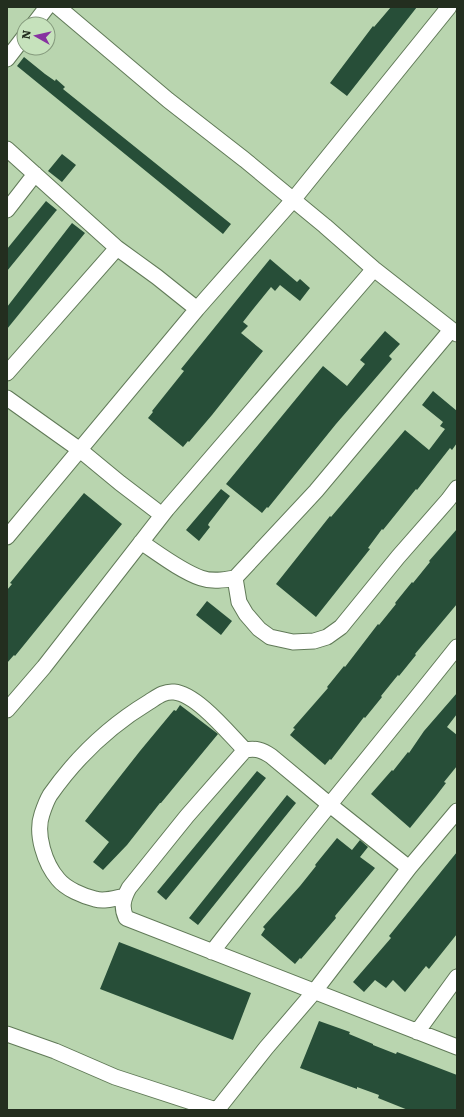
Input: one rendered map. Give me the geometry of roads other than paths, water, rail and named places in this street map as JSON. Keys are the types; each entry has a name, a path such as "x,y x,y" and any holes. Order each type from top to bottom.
{"street":[{"path":"40,16 47,7"},
{"path":"58,7 168,100 293,200 374,269 454,332 316,492 235,578 224,580 201,578 186,571 141,542"},
{"path":"7,538 197,309 293,200 449,7"},
{"path":"7,59 16,47"},
{"path":"7,149 117,248 197,309"},
{"path":"7,210 36,174"},
{"path":"7,372 117,248"},
{"path":"7,710 44,667 162,515 374,269"},
{"path":"7,398 80,450 162,515"},
{"path":"235,578 239,602 259,630 270,637 293,642 314,641 327,638 340,627 398,557 452,504 457,488"},
{"path":"212,952 272,875 457,647"},
{"path":"125,896 108,900 96,899 71,889 58,880 41,844 41,815 49,796 77,762 107,732 130,714 161,694 168,692 187,695 217,721 245,750"},
{"path":"409,868 271,756 262,750 245,750 187,816 129,888 125,896 122,910 126,918 457,1047"},
{"path":"7,1034 55,1051 115,1077 217,1110 266,1048 314,992 409,868 457,811"},
{"path":"417,1032 457,977"}]}
